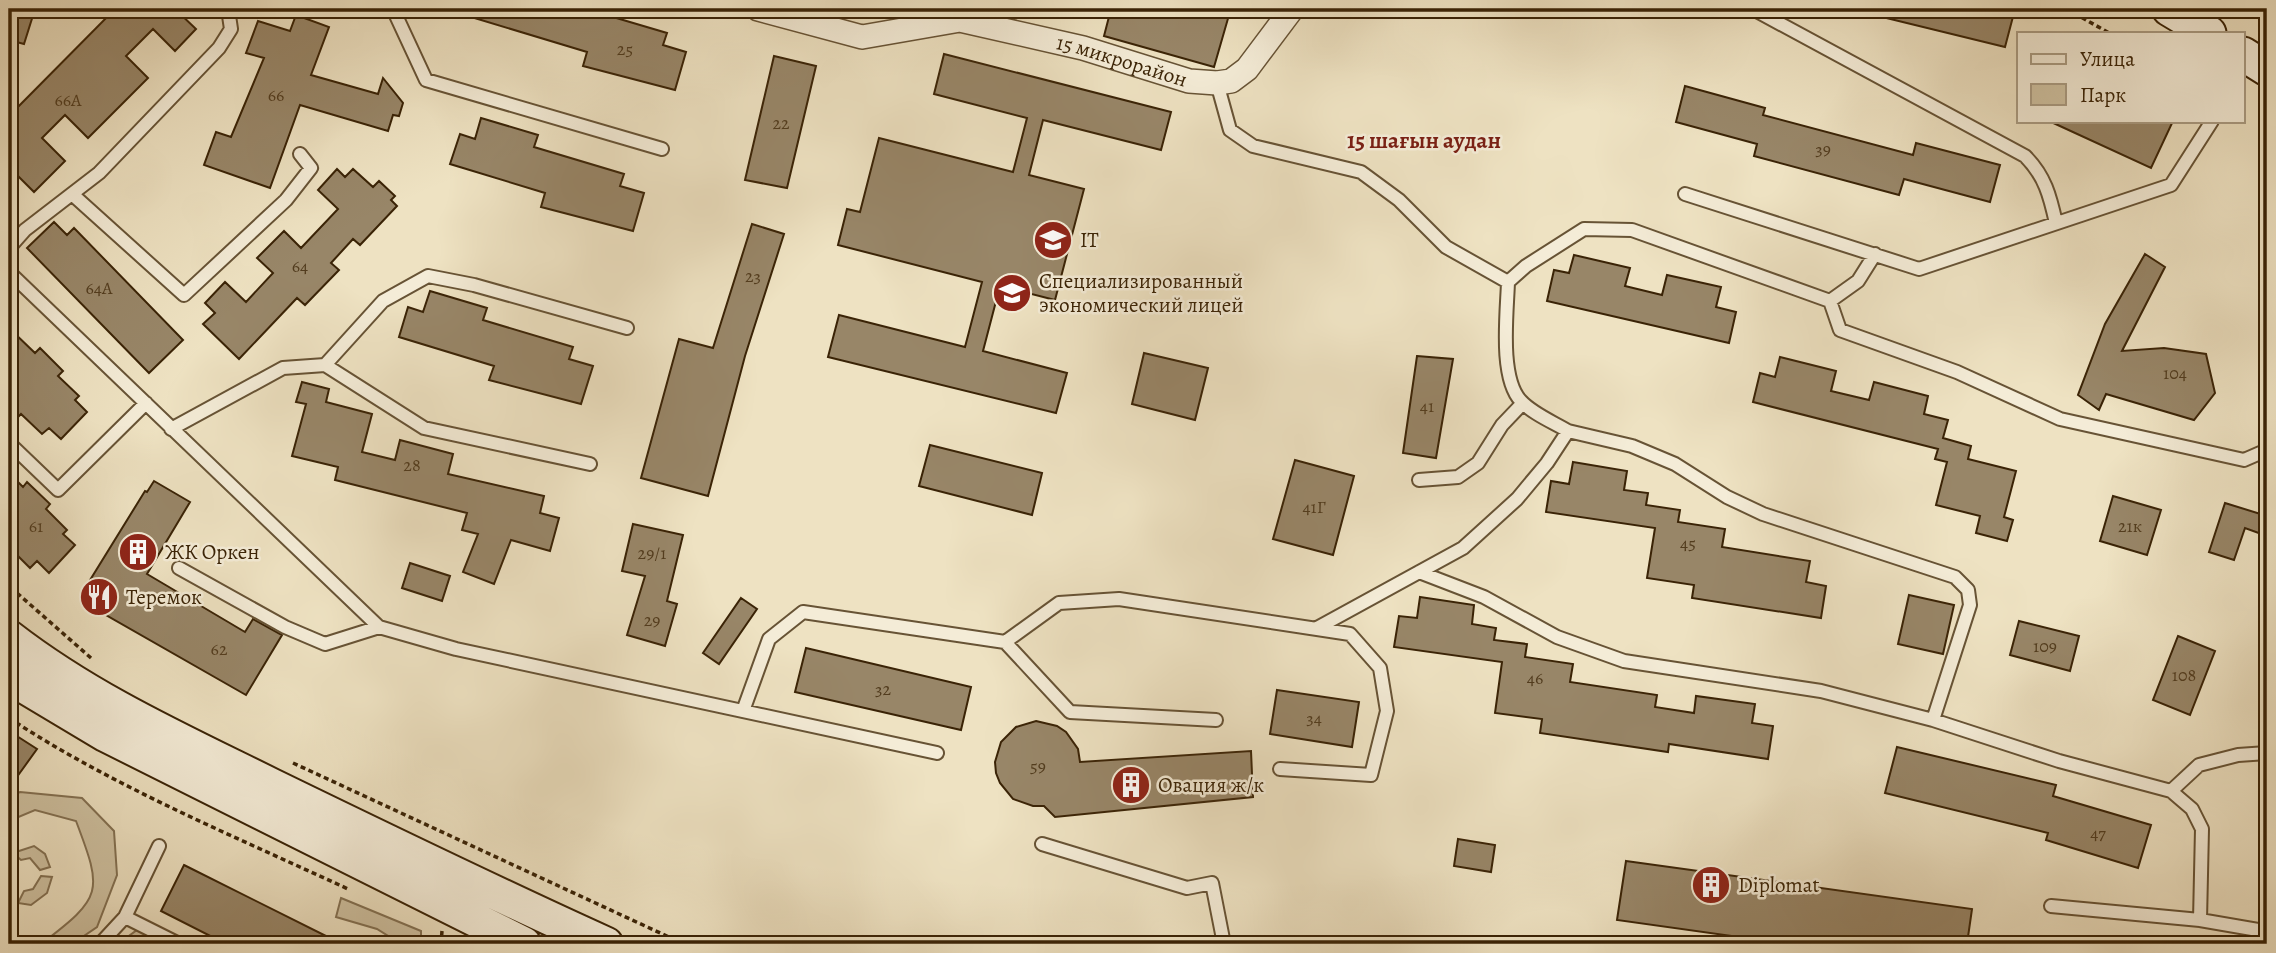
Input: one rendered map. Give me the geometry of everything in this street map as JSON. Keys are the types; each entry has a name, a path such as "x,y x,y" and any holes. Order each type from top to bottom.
{"street":[{"name":"15 микрорайон","path":"758,9 862,37 960,20 1083,48 1189,81 1217,83 1231,82 1247,69 1292,9"},
{"path":"2169,9 2207,32"},
{"path":"9,637 46,666 115,708 467,881 606,944"},
{"path":"9,677 106,735 524,944"}],"lane":[{"path":"9,248 25,230 99,173 219,48 231,29 228,9"},
{"path":"393,9 426,80 662,149"},
{"path":"1754,9 2025,156 2038,169 2048,188 2056,223"},
{"path":"1217,83 1230,130 1253,146 1361,172 1399,200 1446,247 1508,282"},
{"path":"1685,194 1919,269 2171,185 2211,122"},
{"path":"72,194 184,295 286,200 311,168 300,154"},
{"path":"1508,282 1584,229 1632,230 1830,302"},
{"path":"1830,302 1858,281 1875,254"},
{"path":"9,272 379,627 456,649 937,753"},
{"path":"325,365 383,301 428,276 474,285 627,328"},
{"path":"1508,282 1507,361 1514,392 1522,403 1568,431 1632,446 1675,464 1727,497 1763,514 1955,578 1968,590 1970,605 1933,720"},
{"path":"1830,302 1840,330 1957,372 2060,419 2244,460 2267,450"},
{"path":"171,429 284,368 325,365 424,428 590,464"},
{"path":"9,443 58,491 146,403"},
{"path":"1419,480 1458,477 1478,463 1502,425 1522,403"},
{"path":"1317,628 1463,548 1517,499 1547,463 1568,431"},
{"path":"179,568 285,627 326,644 379,627"},
{"path":"1419,572 1484,597 1557,637 1624,661 1821,691 1933,720 2059,761 2171,791 2192,809 2202,830 2200,920"},
{"path":"1005,642 1059,603 1119,599 1350,634 1381,668 1387,711 1371,775 1280,769"},
{"path":"743,711 769,639 803,612 1005,642 1070,712 1216,720"},
{"path":"2171,791 2199,765 2238,755 2267,753"},
{"path":"1042,844 1187,888 1212,883 1224,944"},
{"path":"100,944 125,917 159,846"},
{"path":"2051,906 2200,920 2258,930 2267,936"},
{"path":"125,917 179,944"}],"path":[{"path":"2067,9 2107,32"},
{"path":"17,593 93,660"},
{"path":"9,718 47,743 205,823 355,892"},
{"path":"285,760 684,944"},
{"path":"430,926 442,932"}],"green space":[{"path":"20,792 82,798 114,831 117,875 97,927 72,944 41,944 76,915 92,892 91,864 85,845 76,821 35,810 9,821 9,797"},
{"path":"34,846 45,854 50,867 40,870 30,858 21,860 13,853"},
{"path":"41,876 52,877 47,893 31,905 18,903 24,891 33,889"},
{"path":"341,898 421,931 421,944 401,944 377,929 336,917"},
{"path":"137,930 168,944 118,944"}],"building":[{"path":"9,9 35,9 24,44 9,40"},
{"path":"115,9 175,9 196,29 175,51 153,29 126,56 148,78 88,138 65,115 42,138 65,161 34,192 9,167 9,116"},
{"path":"459,9 586,9 667,33 663,45 686,52 675,90 583,66 587,52 458,13"},
{"path":"1111,9 1206,9 1229,15 1214,67 1104,36"},
{"path":"1875,9 2015,9 2005,47 1874,15"},
{"path":"296,15 329,27 311,75 378,94 383,78 403,103 399,116 393,115 388,131 300,105 270,188 204,165 216,132 231,137 264,58 246,53 258,21 290,31"},
{"path":"944,54 1171,112 1161,150 1043,120 1029,175 1084,189 1055,300 1000,286 983,351 1067,373 1056,413 828,357 839,315 965,347 982,282 838,245 847,209 860,212 879,138 1013,172 1027,118 934,94"},
{"path":"774,56 816,66 787,188 745,180"},
{"path":"1685,86 1765,108 1763,115 1913,155 1916,143 2000,165 1990,202 1904,179 1899,195 1754,156 1757,144 1676,122"},
{"path":"481,118 538,135 534,147 624,174 620,186 644,193 633,231 541,207 545,193 450,164 460,134 475,139"},
{"path":"2051,122 2173,122 2151,168"},
{"path":"337,169 345,177 353,169 373,187 379,181 395,196 391,200 397,206 360,245 353,239 331,263 339,270 305,305 297,298 239,359 203,324 215,313 205,303 225,282 246,302 273,273 257,258 284,231 301,248 338,209 318,190"},
{"path":"54,222 67,235 74,228 183,340 149,373 27,248"},
{"path":"752,224 784,234 745,356 708,496 641,478 679,339 713,348"},
{"path":"2145,254 2165,267 2122,351 2164,348 2206,354 2215,393 2194,420 2106,394 2099,410 2078,395 2105,324"},
{"path":"1574,255 1630,268 1625,286 1662,295 1667,275 1721,287 1716,307 1736,312 1729,343 1547,301 1554,270 1569,273"},
{"path":"430,291 487,308 483,320 573,347 569,359 593,366 581,404 489,380 494,366 399,337 408,307 423,312"},
{"path":"9,328 35,353 40,348 63,371 58,376 79,396 75,400 87,412 61,439 49,428 42,434 21,414 18,417 9,408"},
{"path":"1144,353 1208,368 1195,420 1132,404"},
{"path":"1417,356 1453,359 1436,458 1403,453"},
{"path":"1780,357 1836,371 1831,391 1869,400 1874,382 1928,396 1924,414 1948,420 1943,438 1971,446 1968,459 2016,471 2004,517 2013,520 2007,541 1976,533 1980,516 1936,505 1947,462 1935,459 1938,449 1753,402 1760,373 1775,377"},
{"path":"302,382 329,389 326,402 372,414 362,452 395,460 400,440 453,454 448,474 544,496 540,513 559,518 550,551 511,540 494,584 463,572 478,534 462,530 467,513 335,480 338,467 292,456 306,404 296,402"},
{"path":"930,445 1042,473 1032,515 919,486"},
{"path":"1295,460 1354,476 1333,555 1273,539"},
{"path":"1573,462 1627,471 1624,490 1648,493 1646,505 1680,510 1678,522 1725,529 1722,547 1810,561 1806,582 1826,586 1821,618 1692,598 1694,585 1647,578 1655,528 1546,512 1551,481 1569,484"},
{"path":"9,473 23,487 27,482 50,504 46,509 67,530 63,534 75,545 49,573 37,561 30,568 9,547"},
{"path":"154,481 190,502 147,574 245,632 253,619 282,635 246,695 92,607 87,585 145,491 147,492"},
{"path":"2113,496 2161,510 2147,555 2100,541"},
{"path":"2225,503 2267,516 2267,536 2245,528 2234,560 2209,552"},
{"path":"633,524 683,535 667,601 677,604 665,646 627,635 645,576 622,571"},
{"path":"410,563 450,576 442,601 402,588"},
{"path":"1909,595 1954,605 1943,654 1898,644"},
{"path":"1420,597 1474,605 1472,624 1496,628 1494,640 1527,644 1525,657 1573,664 1570,682 1657,695 1655,707 1694,713 1696,696 1755,704 1752,723 1773,726 1768,759 1669,744 1668,752 1540,733 1542,719 1495,713 1502,662 1394,647 1399,616 1417,618"},
{"path":"741,598 757,609 719,664 703,653"},
{"path":"2019,621 2079,636 2070,671 2010,655"},
{"path":"2178,636 2215,651 2190,715 2153,700"},
{"path":"806,648 971,687 961,730 795,692"},
{"path":"1277,690 1359,702 1352,747 1270,734"},
{"path":"1036,721 1057,726 1066,732 1078,749 1080,762 1251,751 1253,797 1055,817 1044,806 1033,806 1013,799 1000,783 996,773 995,762 1001,742 1016,727"},
{"path":"9,731 37,749 9,788"},
{"path":"1897,747 2056,785 2053,796 2151,825 2138,868 2046,840 2048,833 1885,793"},
{"path":"1458,839 1495,845 1491,872 1454,866"},
{"name":"Diplomat","path":"1626,861 1972,909 1967,944 1789,944 1617,920"},
{"path":"184,865 342,944 226,944 161,911"}],"place":[{"name":"IT","path":"1053,240"},
{"name":"Специализированный экономический лицей","path":"1012,293"},
{"name":"ЖК Оркен","path":"138,552"},
{"name":"Теремок","path":"99,597"},
{"name":"Овация ж/к","path":"1131,785"},
{"name":"Diplomat","path":"1711,885"}],"district":[{"name":"15 шағын аудан","path":"1424,140"}]}
